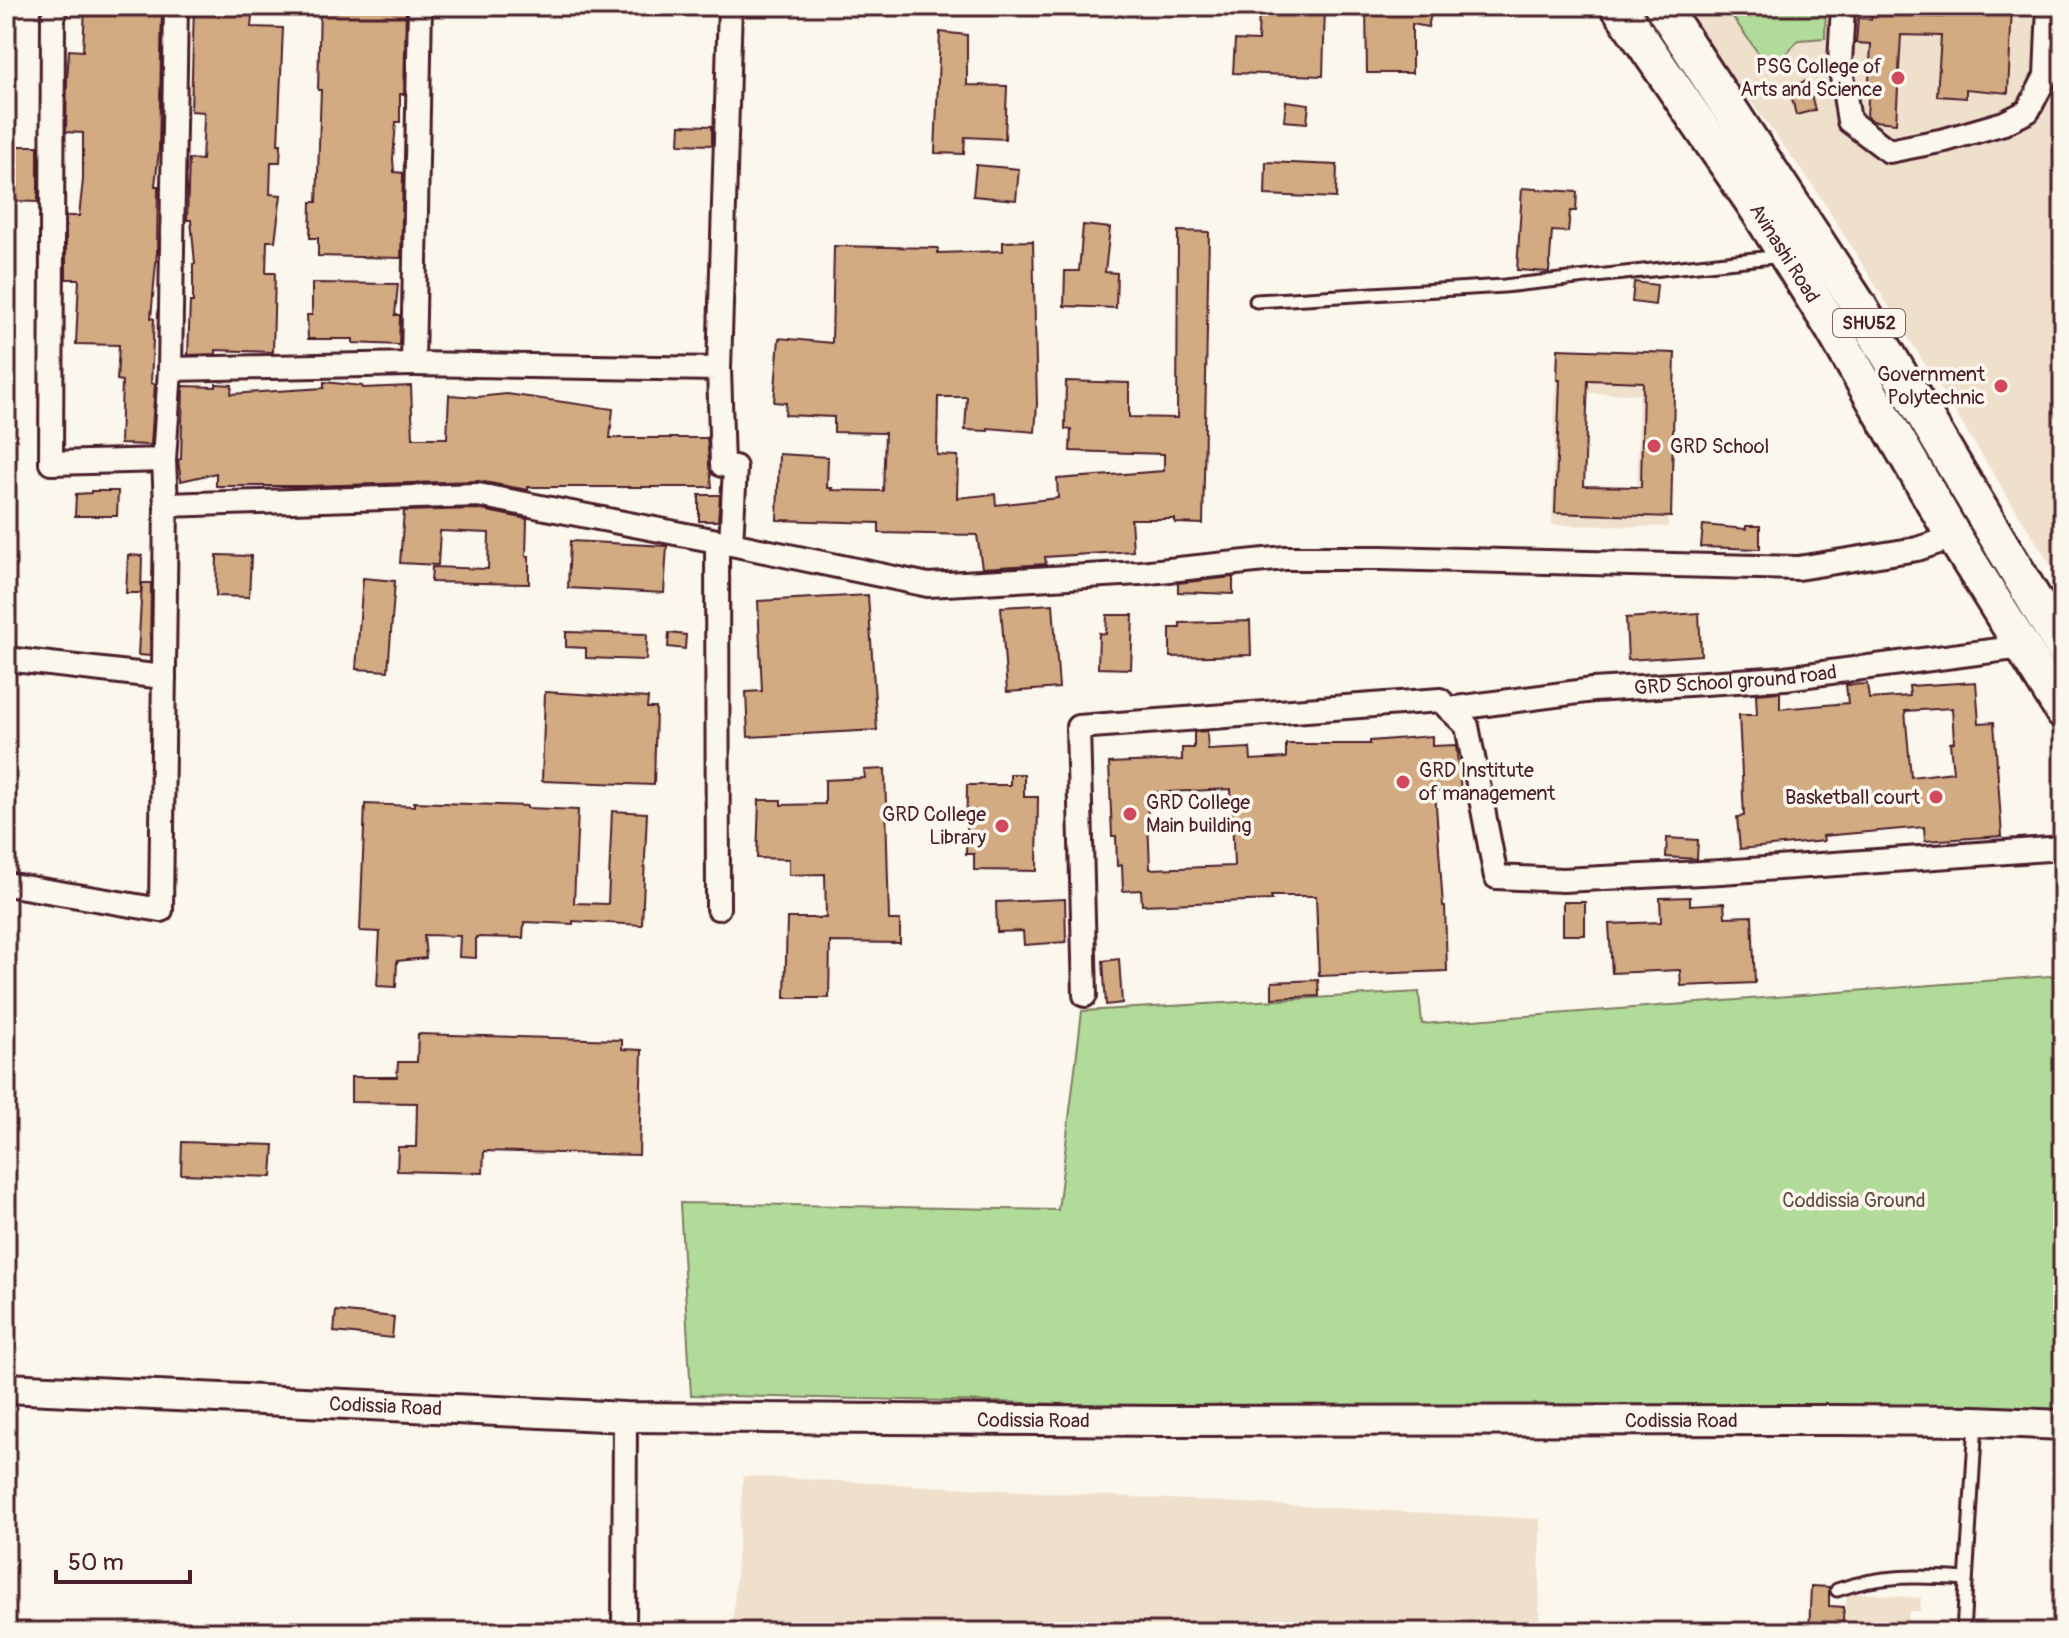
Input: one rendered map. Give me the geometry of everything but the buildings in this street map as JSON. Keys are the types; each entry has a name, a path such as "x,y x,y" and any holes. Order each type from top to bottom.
{"main road":[{"name":"Avinashi Road","path":"1618,6 1787,255 1954,537 2063,712"},
{"name":"Avinashi Road","path":"1662,6 1859,306 2063,648"}],"street":[{"path":"57,6 53,18 51,463 164,460"},
{"path":"6,884 161,910 164,460 170,369 176,6"},
{"path":"413,364 420,6"},
{"path":"718,908 724,542 735,467 722,465 719,369 730,6"},
{"path":"1843,6 1840,63 1849,121 1889,151 1945,140 2004,123 2028,111 2046,76 2049,6"},
{"path":"170,369 413,364 719,369"},
{"path":"166,505 478,495 928,585 1140,573 1285,558 1798,568 1917,549 1954,537"},
{"name":"GRD School ground road","path":"1085,995 1078,727 1440,700 1449,709 1593,690 1785,678 2022,647"},
{"path":"6,659 164,677"},
{"path":"1449,709 1467,726 1496,877 1563,880 2063,848"},
{"name":"Codissia Road","path":"6,1388 625,1417 1163,1421 1976,1421 2063,1425"},
{"path":"624,1632 625,1417"}],"lane":[{"path":"1256,301 1504,286 1787,255"},
{"path":"1963,1632 1976,1421"},
{"path":"1837,1590 1877,1578 1906,1575 1966,1579"}],"shaded area":[{"path":"1680,6 2063,6 2063,585 1814,187"},
{"name":"GRD School","path":"1556,363 1671,365 1668,527 1552,525","holes":["1586,393 1639,394 1637,498 1583,497"]},
{"path":"743,1476 1540,1519 1539,1632 732,1632"},
{"path":"1847,1592 1921,1598 1920,1611 1909,1611 1907,1629 1844,1632"}],"green space":[{"path":"1725,6 1826,6 1825,38 1799,40 1770,70"},
{"name":"Coddissia Ground","path":"2063,975 2063,1411 1246,1408 691,1395 680,1203 1058,1210 1082,1011 1419,992 1422,1024"}],"place":[{"name":"PSG College of Arts and Science","path":"1898,78"},
{"name":"Government Polytechnic","path":"2001,386"},
{"name":"GRD School","path":"1654,446"},
{"name":"GRD Institute of management","path":"1403,782"},
{"name":"Basketball court","path":"1936,797"},
{"name":"GRD College Main building","path":"1130,814"},
{"name":"GRD College Library","path":"1002,826"}]}
